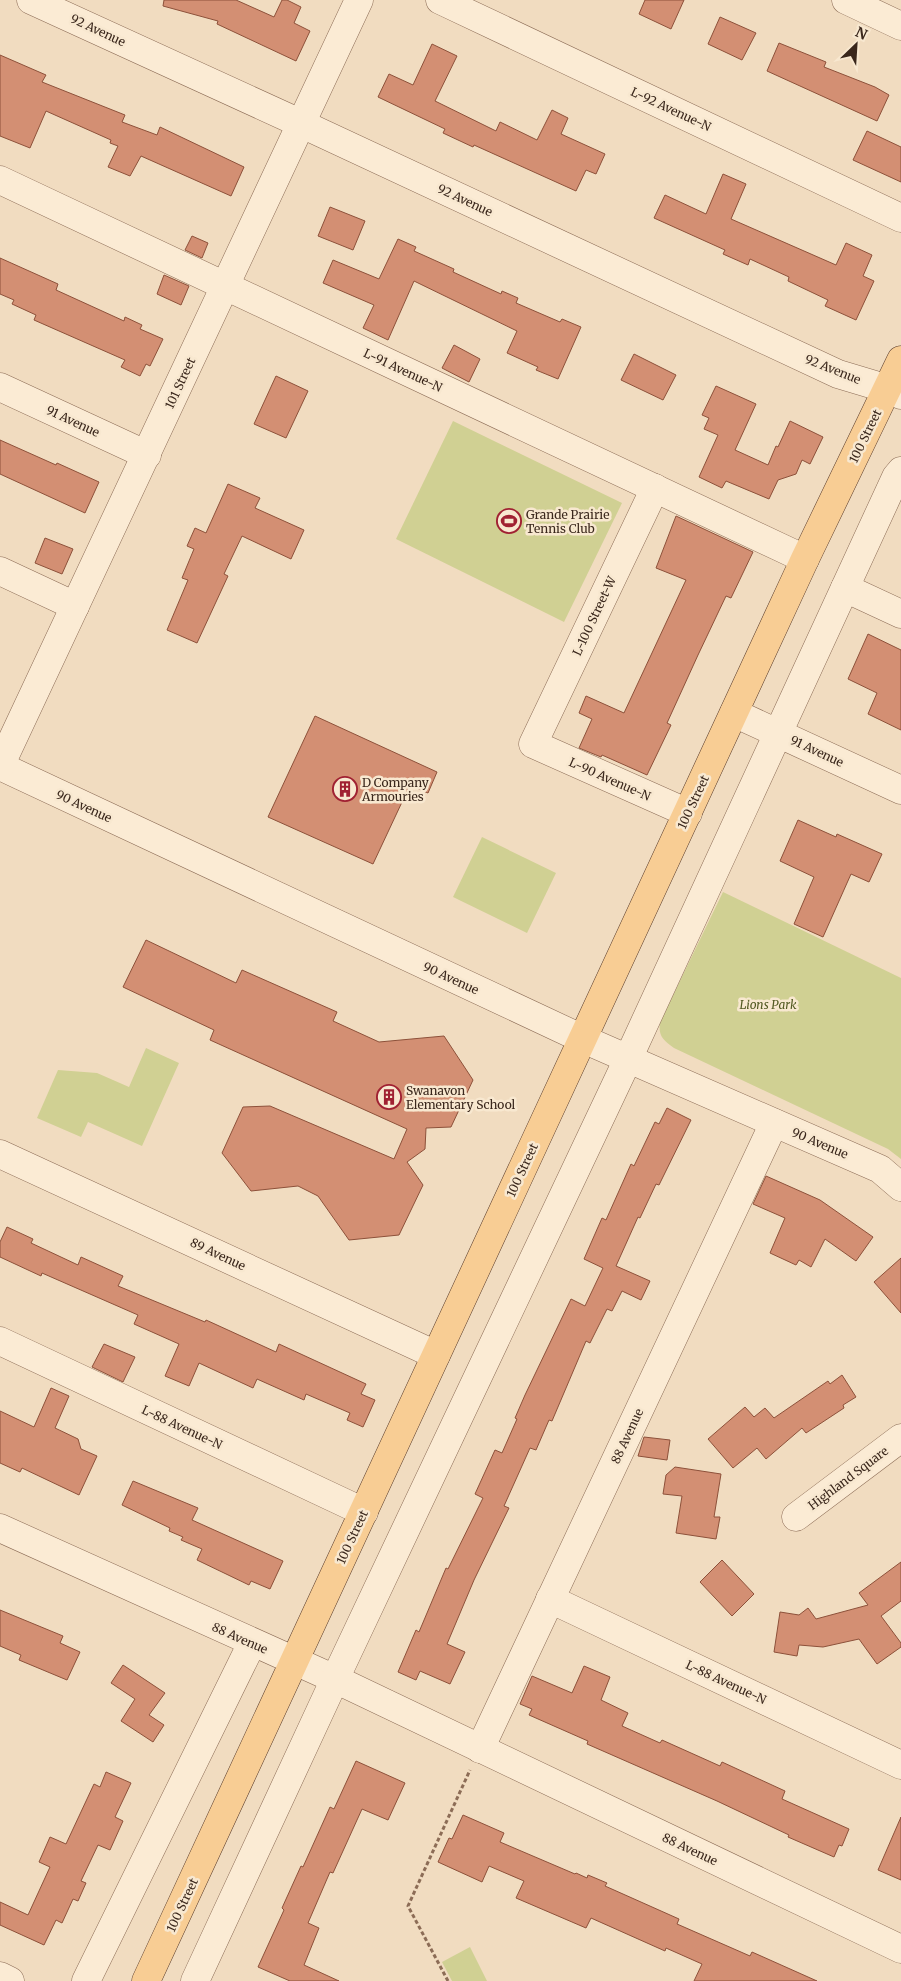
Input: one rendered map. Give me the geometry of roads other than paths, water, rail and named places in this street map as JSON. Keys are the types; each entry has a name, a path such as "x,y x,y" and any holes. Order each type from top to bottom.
{"main road":[{"name":"100 Street","path":"146,1981 805,559 894,392 901,360"}],"street":[{"name":"92 Avenue","path":"31,0 838,374 894,392"},
{"name":"101 Street","path":"0,766 359,0"},
{"name":"L-92 Avenue-N","path":"440,0 901,218"},
{"path":"846,0 901,26"},
{"name":"L-91 Avenue-N","path":"0,180 805,559"},
{"name":"91 Avenue","path":"0,388 147,455"},
{"path":"195,1981 335,1679 628,1059 896,477 901,471"},
{"name":"L-100 Street-W","path":"533,744 655,488"},
{"path":"0,571 75,606"},
{"path":"845,588 901,614"},
{"name":"91 Avenue","path":"734,713 901,790"},
{"name":"L-90 Avenue-N","path":"533,744 688,813"},
{"name":"90 Avenue","path":"0,766 583,1039 880,1169 901,1187"},
{"name":"88 Avenue","path":"480,1748 774,1123"},
{"name":"89 Avenue","path":"0,1154 436,1355"},
{"name":"L-88 Avenue-N","path":"0,1341 364,1512"},
{"name":"Highland Square","path":"796,1517 901,1438"},
{"name":"88 Avenue","path":"0,1528 335,1679 901,1949"},
{"name":"L-88 Avenue-N","path":"550,1599 901,1764"},
{"path":"86,1981 252,1643"},
{"path":"0,1976 10,1981"}],"place":[{"name":"Grande Prairie Tennis Club","path":"509,521"},
{"name":"D Company Armouries","path":"345,789"},
{"name":"Swanavon Elementary School","path":"389,1097"}],"park label":[{"name":"Lions Park","path":"768,1004"}]}
